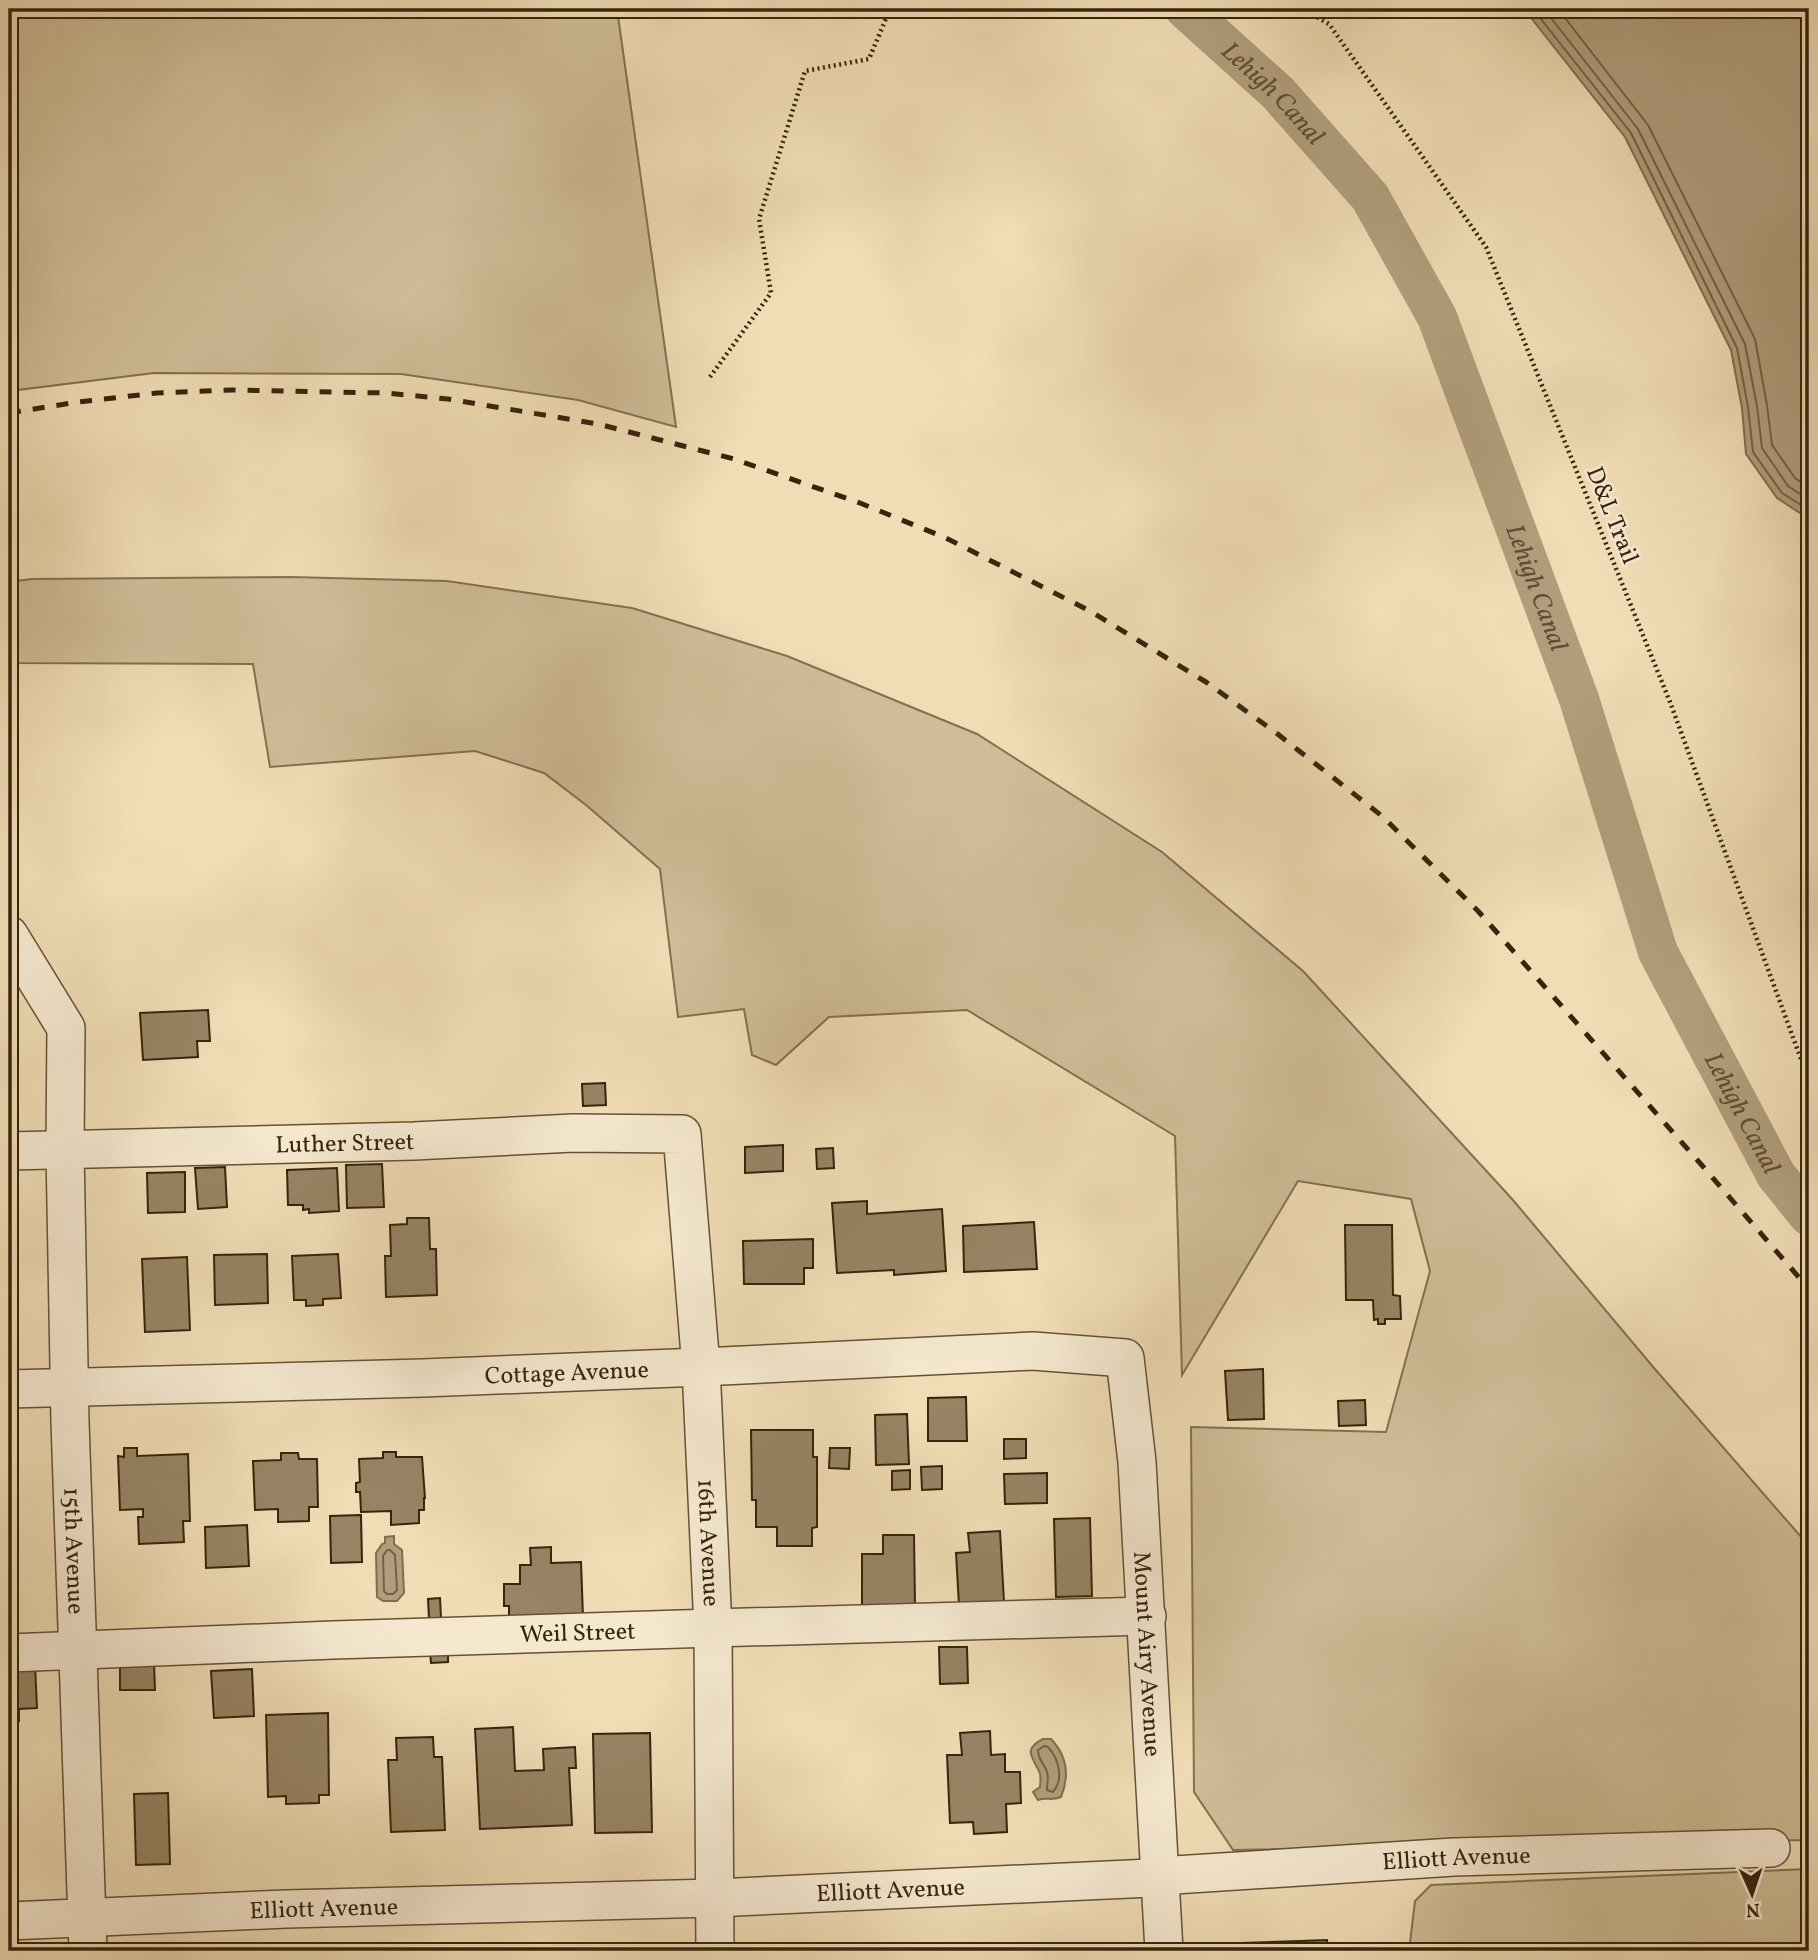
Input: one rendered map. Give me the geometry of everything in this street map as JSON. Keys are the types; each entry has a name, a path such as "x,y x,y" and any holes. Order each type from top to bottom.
{"street":[{"name":"15th Avenue","path":"9,935 66,1028 65,1149 70,1422 87,1935"},
{"name":"Luther Street","path":"9,1152 414,1141 573,1133 682,1134"},
{"name":"16th Avenue","path":"682,1134 701,1367 713,1628 715,1951"},
{"name":"Cottage Avenue","path":"9,1389 423,1378 1033,1351 1125,1358"},
{"name":"Mount Airy Avenue","path":"1125,1358 1137,1462 1164,1951"},
{"name":"Weil Street","path":"9,1653 333,1640 1147,1616"},
{"name":"Elliott Avenue","path":"9,1921 87,1935 286,1909 714,1898 1138,1879 1454,1857 1771,1848"}],"path":[{"path":"710,377 771,293 760,219 805,71 869,59 890,9"},
{"name":"D&L Trail","path":"1303,9 1329,24 1486,247 1670,702 1809,1081"}],"shaded area":[{"path":"9,9 617,9 676,427 578,400 401,374 154,373 9,391"},
{"path":"291,577 447,581 632,608 787,656 977,734 1162,852 1303,971 1513,1200 1809,1546 1809,1840 1233,1850 1194,1792 1191,1427 1386,1432 1430,1271 1411,1199 1298,1181 1182,1375 1175,1136 967,1010 829,1017 776,1065 752,1055 744,1009 678,1017 660,869 586,805 544,773 475,751 270,767 253,664 9,663 9,582 32,579"},
{"path":"1809,1869 1809,1951 1409,1951 1415,1901 1431,1885"}],"water":[{"path":"1524,9 1809,9 1809,519 1777,498 1746,454 1742,408 1731,350 1625,137"},
{"path":"394,1536 394,1544 402,1550 404,1593 397,1601 383,1601 377,1597 376,1553 385,1543 385,1537"},
{"path":"1043,1739 1051,1739 1061,1752 1066,1773 1061,1797 1038,1800 1033,1792 1040,1787 1040,1775 1031,1750"}],"building":[{"path":"208,1010 210,1041 197,1041 198,1057 143,1060 140,1013"},
{"path":"605,1083 606,1105 583,1106 582,1084"},
{"path":"783,1145 783,1171 745,1173 745,1147"},
{"path":"833,1148 834,1168 817,1169 816,1149"},
{"path":"382,1164 384,1207 347,1208 346,1165"},
{"path":"225,1167 227,1207 198,1209 195,1168"},
{"path":"337,1168 339,1211 309,1213 309,1209 303,1210 303,1205 288,1205 287,1170"},
{"path":"185,1172 185,1212 148,1213 147,1173"},
{"path":"867,1201 867,1214 942,1209 946,1271 894,1275 894,1270 837,1273 832,1203"},
{"path":"407,1218 429,1218 430,1249 436,1249 437,1295 386,1297 385,1256 391,1256 390,1225 407,1224"},
{"path":"1034,1222 1037,1269 964,1272 963,1226"},
{"path":"1345,1225 1392,1225 1393,1295 1400,1296 1401,1319 1385,1319 1385,1324 1378,1324 1378,1319 1374,1320 1373,1300 1346,1300"},
{"path":"813,1239 813,1268 804,1268 804,1284 744,1284 743,1241"},
{"path":"267,1254 268,1303 215,1305 214,1255"},
{"path":"338,1254 341,1298 323,1299 323,1305 306,1306 306,1300 294,1300 292,1256"},
{"path":"187,1257 190,1330 145,1332 142,1259"},
{"path":"1263,1369 1264,1419 1228,1420 1225,1371"},
{"path":"966,1397 967,1441 928,1441 928,1398"},
{"path":"1365,1400 1366,1425 1339,1426 1338,1401"},
{"path":"907,1414 909,1464 876,1465 875,1415"},
{"path":"751,1430 813,1430 813,1457 817,1457 817,1527 812,1528 812,1546 777,1546 777,1527 756,1527 756,1500 752,1500"},
{"path":"1004,1439 1026,1439 1026,1458 1004,1459"},
{"path":"124,1448 137,1448 137,1456 188,1454 190,1521 183,1521 184,1542 139,1544 138,1517 143,1517 143,1509 120,1510 118,1456 124,1457"},
{"path":"830,1448 850,1448 849,1469 829,1468"},
{"path":"383,1452 396,1452 396,1457 422,1457 425,1498 424,1510 419,1510 419,1523 391,1525 391,1511 361,1512 360,1492 356,1492 356,1483 360,1482 359,1459 383,1458"},
{"path":"281,1453 298,1453 299,1459 317,1459 318,1507 309,1507 309,1521 278,1522 278,1509 255,1510 253,1461 281,1460"},
{"path":"942,1466 942,1489 922,1490 921,1467"},
{"path":"910,1470 910,1489 892,1490 892,1471"},
{"path":"1047,1473 1047,1503 1005,1504 1004,1474"},
{"path":"361,1515 362,1562 331,1563 330,1516"},
{"path":"1090,1518 1092,1596 1056,1597 1054,1519"},
{"path":"247,1525 249,1566 206,1568 205,1527"},
{"path":"1000,1531 1004,1602 959,1605 956,1553 970,1552 968,1533"},
{"path":"883,1535 914,1535 915,1606 862,1606 862,1554 883,1554"},
{"path":"551,1547 551,1563 581,1562 583,1617 509,1619 509,1606 504,1606 504,1584 520,1584 520,1565 531,1565 530,1548"},
{"path":"440,1598 441,1618 429,1619 428,1599"},
{"path":"939,1647 967,1647 968,1683 940,1684"},
{"path":"448,1649 448,1662 431,1663 430,1650"},
{"path":"120,1663 154,1663 155,1690 120,1690"},
{"path":"35,1664 37,1708 19,1709 19,1721 9,1722 9,1665"},
{"path":"252,1669 254,1716 214,1718 211,1671"},
{"path":"328,1713 329,1795 319,1795 319,1803 286,1804 286,1796 268,1797 266,1715"},
{"path":"513,1727 515,1771 544,1770 543,1749 575,1747 576,1768 569,1768 572,1825 480,1829 475,1729"},
{"path":"990,1731 991,1755 1005,1754 1005,1772 1020,1772 1021,1803 1006,1804 1007,1832 974,1834 973,1822 950,1823 947,1755 962,1755 960,1733"},
{"path":"650,1733 652,1832 595,1833 593,1734"},
{"path":"433,1737 434,1757 442,1757 445,1830 391,1832 388,1760 397,1760 396,1738"},
{"path":"168,1793 170,1864 136,1865 134,1794"},
{"path":"1327,1940 1328,1951 1241,1951 1241,1943"}],"waterway":[{"name":"Lehigh Canal","path":"1185,9 1278,93 1370,197 1437,317 1579,699 1658,952 1776,1175 1809,1216"}],"railway":[{"path":"9,413 157,393 233,390 386,393 448,399 598,424 734,459 860,503 946,538 1090,611 1206,682 1382,816 1478,911 1809,1289"}]}
